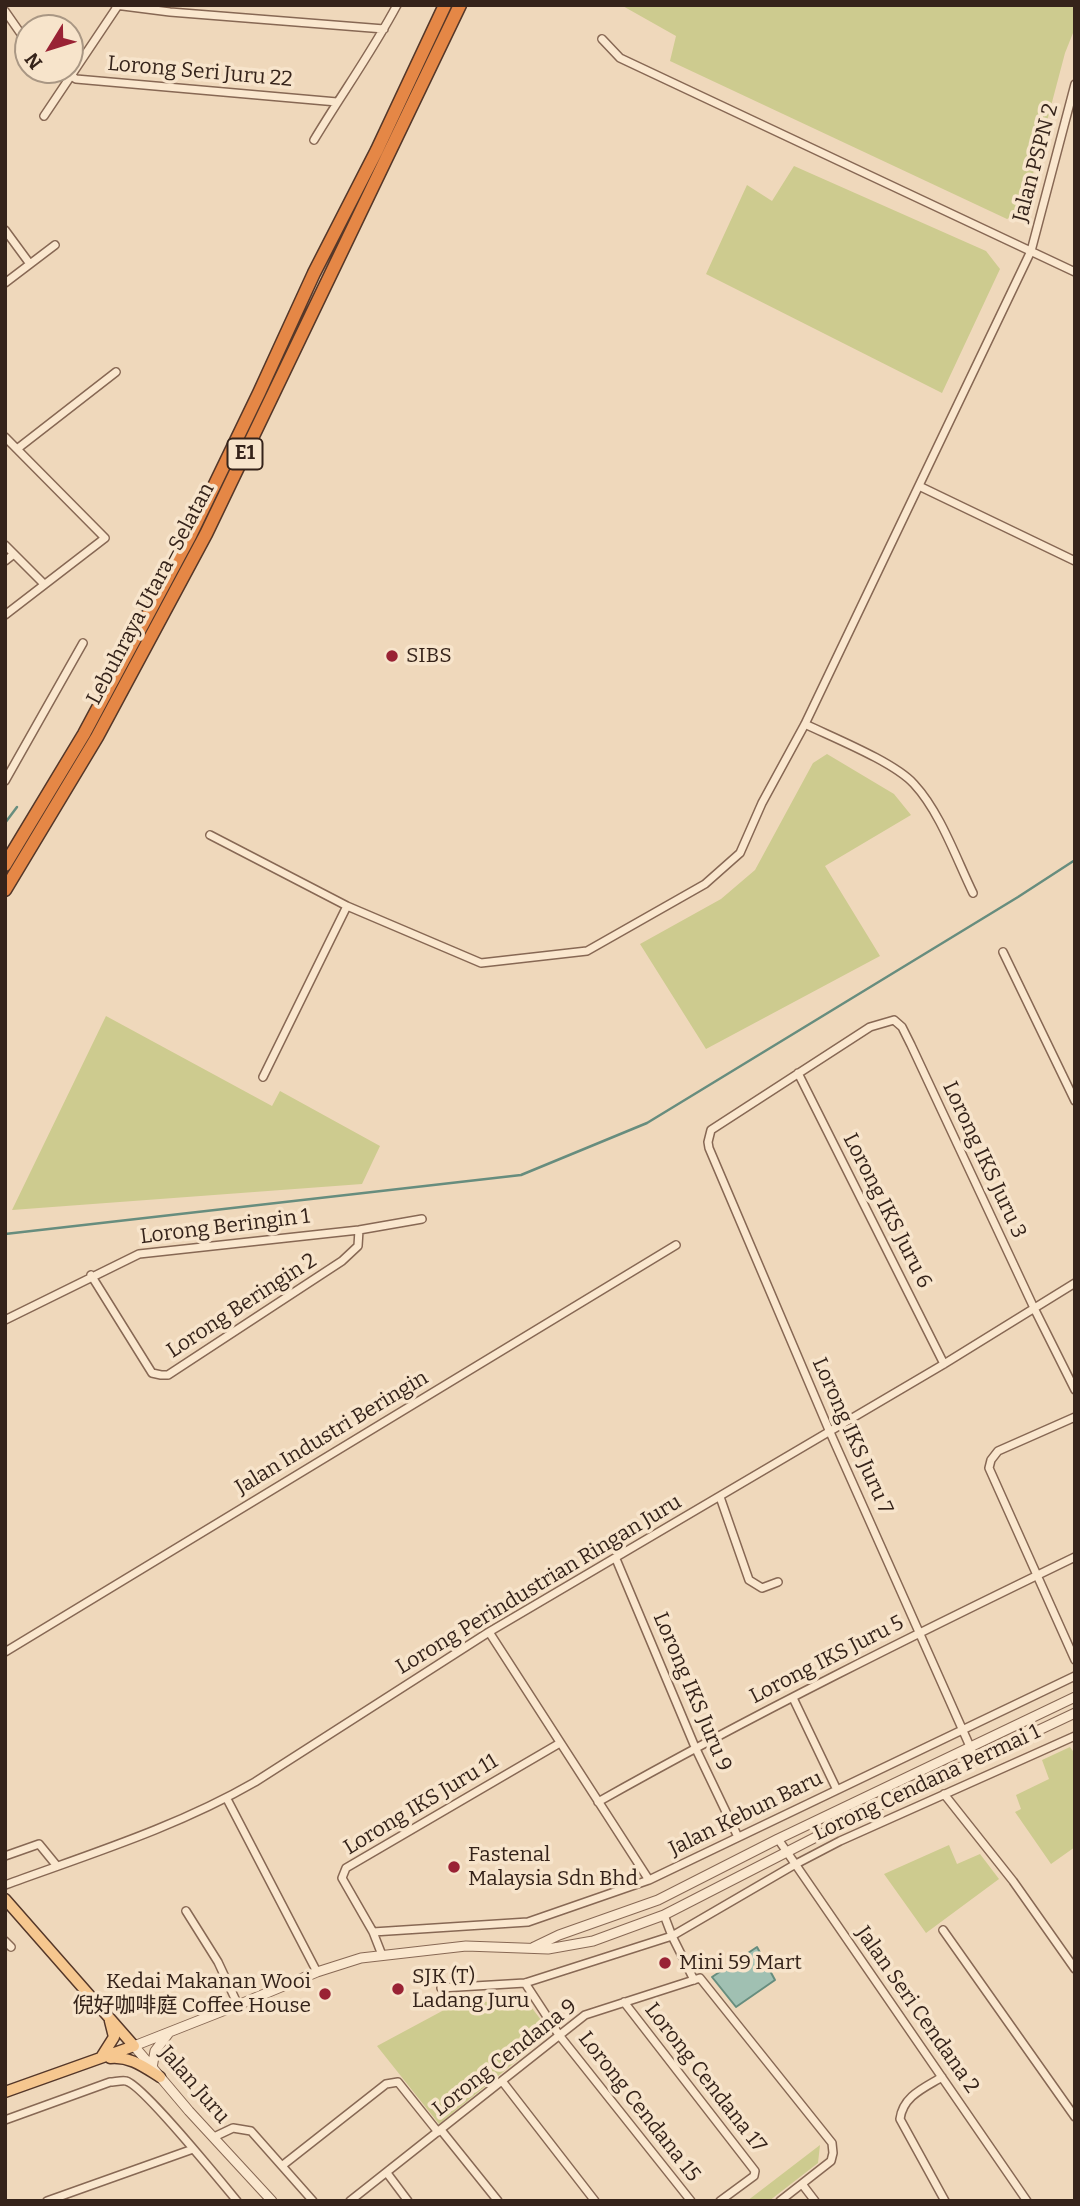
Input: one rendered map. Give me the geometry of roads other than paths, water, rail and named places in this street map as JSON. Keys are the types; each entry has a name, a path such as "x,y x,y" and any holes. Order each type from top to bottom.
{"highway":[{"name":"Lebuhraya Utara–Selatan","path":"5,865 84,734 190,536 445,5"},
{"name":"Lebuhraya Utara–Selatan","path":"5,890 97,737 206,534 460,5"}],"main road":[{"name":"Jalan Juru","path":"5,1899 134,2046"},
{"path":"100,2059 114,2037 108,2014"},
{"path":"5,2092 134,2046"},
{"path":"100,2059 122,2057 137,2062 160,2077"}],"street":[{"path":"314,140 362,66 397,5"},
{"path":"84,55 116,6 384,29"},
{"path":"602,39 620,58 1075,272"},
{"name":"Lorong Seri Juru 22","path":"84,80 337,102"},
{"path":"44,116 65,84"},
{"name":"Jalan PSPN 2","path":"210,835 348,905 481,963 587,951 705,884 740,853 762,803 806,724 1031,251 1075,84"},
{"path":"5,230 30,264"},
{"path":"5,283 55,245"},
{"path":"17,449 116,372"},
{"path":"5,437 105,538 5,615"},
{"path":"919,486 1075,561"},
{"path":"5,545 44,584"},
{"path":"5,561 14,554"},
{"path":"5,781 83,643"},
{"path":"806,724 890,766 913,782 931,806 973,893"},
{"path":"263,1077 348,905"},
{"path":"1003,951 1075,1101"},
{"name":"Lorong IKS Juru 3","path":"798,1073 870,1027 894,1020 902,1027 1075,1390"},
{"name":"Lorong IKS Juru 7","path":"798,1073 716,1125 709,1136 709,1148 829,1430 976,1760"},
{"name":"Lorong IKS Juru 6","path":"798,1073 944,1364"},
{"name":"Lorong Beringin 1","path":"5,1320 91,1275 139,1254 359,1230 422,1219"},
{"name":"Lorong Beringin 2","path":"91,1275 152,1373 168,1374 342,1261 358,1246 359,1230"},
{"name":"Jalan Industri Beringin","path":"5,1652 676,1245"},
{"name":"Lorong Perindustrian Ringan Juru","path":"5,1885 158,1829 227,1799 489,1632 944,1364 1075,1283"},
{"path":"1075,1417 998,1451 989,1468 1035,1576 1075,1660"},
{"path":"720,1497 749,1580 762,1588 778,1582"},
{"name":"Lorong IKS Juru 5","path":"598,1802 695,1747 920,1632 1075,1557"},
{"name":"Lorong IKS Juru 9","path":"616,1559 695,1747 738,1837"},
{"path":"489,1632 649,1880"},
{"name":"Jalan Kebun Baru","path":"373,1932 528,1922 649,1880 1075,1676"},
{"name":"Jalan Kebun Baru","path":"532,1948 559,1935 658,1900 778,1839 1075,1697"},
{"path":"793,1699 837,1790"},
{"name":"Jalan Kebun Baru","path":"134,2046 352,1960 466,1946 548,1949 593,1941 664,1915 785,1852 1075,1713"},
{"name":"Lorong Cendana Permai 1","path":"441,1988 525,1983 672,1936 840,1841 1075,1735"},
{"name":"Lorong IKS Juru 11","path":"382,1955 373,1932 342,1878 346,1868 560,1743"},
{"path":"1000,1748 1007,1765"},
{"path":"944,1794 1013,1881 1075,1969"},
{"path":"227,1799 317,1972"},
{"name":"Jalan Seri Cendana 2","path":"778,1839 1027,2201"},
{"path":"5,1856 39,1844 57,1866"},
{"path":"186,1911 218,1962 238,2005"},
{"path":"664,1915 672,1936 697,1979 832,2143 831,2161 780,2201"},
{"path":"943,1930 1075,2117"},
{"name":"Lorong Cendana 9","path":"350,2201 585,2015 697,1979"},
{"name":"Lorong Cendana 15","path":"525,1983 559,2035 691,2201"},
{"name":"Lorong Cendana 17","path":"624,2002 755,2171 754,2176 720,2201"},
{"path":"152,2068 155,2051 170,2032"},
{"name":"Jalan Juru","path":"134,2046 272,2201"},
{"path":"943,2077 908,2098 901,2108 900,2119 944,2201"},
{"path":"5,2120 110,2082 126,2081 135,2085 237,2201"},
{"path":"502,2081 595,2201"},
{"path":"283,2165 386,2084 398,2082 498,2201"},
{"path":"214,2137 233,2128 251,2131 313,2201"},
{"path":"47,2201 192,2149"},
{"path":"387,2173 408,2201"},
{"path":"802,2185 815,2201"}],"waterway":[{"path":"5,823 17,807"},
{"path":"5,1234 521,1175 647,1123 1075,860"}],"place":[{"name":"SIBS","path":"392,656"},
{"name":"Fastenal Malaysia Sdn Bhd","path":"454,1867"},
{"name":"Mini 59 Mart","path":"665,1963"},
{"name":"SJK (T) Ladang Juru","path":"398,1989"},
{"name":"Kedai Makanan Wooi 倪好咖啡庭 Coffee House","path":"325,1994"}]}
